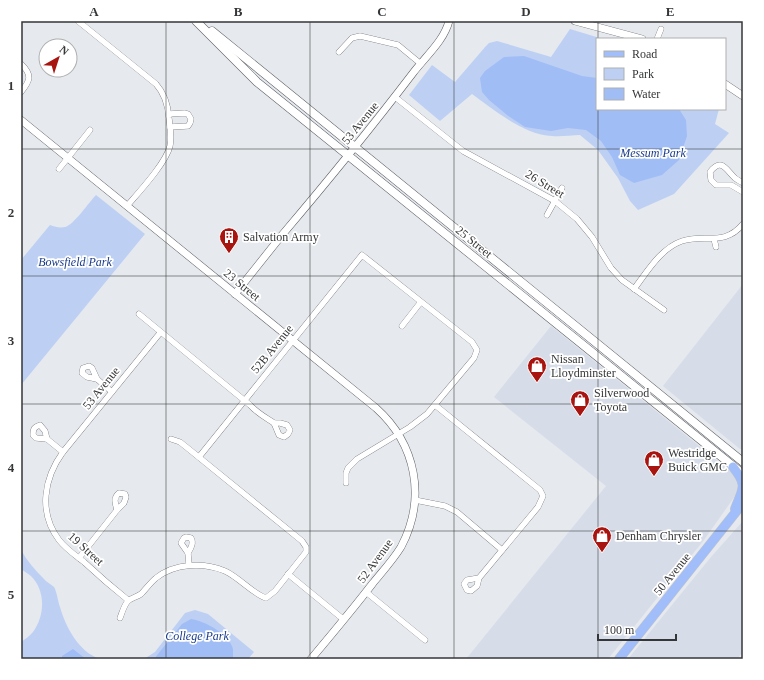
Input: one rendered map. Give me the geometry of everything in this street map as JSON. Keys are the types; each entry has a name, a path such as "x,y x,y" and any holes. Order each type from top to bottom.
{"main road":[{"name":"25 Street","path":"196,21 257,82 743,474"},
{"name":"25 Street","path":"199,21 256,65 743,462"},
{"path":"731,518 743,487 743,482 733,467"},
{"name":"50 Avenue","path":"619,659 743,503"}],"street":[{"path":"78,21 152,80 162,92 166,100 170,127 170,145 166,158 127,206"},
{"name":"53 Avenue","path":"235,294 421,64 438,42 448,26 449,21"},
{"path":"575,21 585,22 639,38"},
{"path":"657,38 661,29"},
{"path":"339,52 352,38 360,36 398,45 421,64"},
{"path":"21,64 26,69 29,76 28,83 21,92"},
{"path":"726,85 743,96"},
{"name":"26 Street","path":"395,97 462,151 555,201 577,219 592,237 611,268 622,280 664,310"},
{"path":"169,114 185,113 188,114 191,119 188,126 170,127"},
{"name":"23 Street","path":"21,120 376,408 392,424 398,434"},
{"path":"59,169 90,130"},
{"path":"743,183 735,178 725,166 720,165 712,169 710,172 711,180 716,185 731,185 743,192"},
{"path":"731,185 735,178"},
{"path":"547,215 562,188"},
{"path":"634,288 659,257 669,248 682,240 701,238 714,239 730,236 743,224"},
{"path":"714,239 716,247"},
{"name":"52B Avenue","path":"199,457 362,255 420,303"},
{"path":"346,483 348,468 357,458 419,421 435,405 474,358 477,350 472,342 420,303 402,326"},
{"path":"139,314 160,333 244,400 256,407 271,421"},
{"name":"53 Avenue","path":"58,458 160,333"},
{"path":"96,379 112,392"},
{"path":"435,405 540,490 543,496 538,507 479,578"},
{"name":"52 Avenue","path":"311,659 366,592 400,547 409,526 415,500 411,464 405,447 398,434"},
{"path":"47,439 63,452"},
{"path":"120,618 128,600 136,597 156,578 166,572 189,565 206,566 224,571 241,580 260,596 266,598 274,591 306,552 306,547 302,541 180,442 170,439"},
{"name":"19 Street","path":"58,458 46,488 47,513 51,525 58,538 66,548 128,600"},
{"path":"415,500 445,506 457,512 502,550"},
{"path":"79,558 117,510"},
{"path":"188,552 189,565"},
{"path":"288,574 343,619"},
{"path":"366,592 425,640"}],"shaded area":[{"path":"743,284 743,449 740,449 663,386"},
{"path":"551,326 735,475 739,484 738,491 704,540 608,659 466,659 606,486 494,397"},
{"path":"743,521 743,652 737,659 628,659 711,557"}],"green space":[{"name":"Messum Park","path":"570,29 600,38 596,38 596,110 719,110 715,124 729,133 674,194 638,210 630,201 618,178 598,150 580,135 541,135 509,120 472,94 440,121 409,95 432,65 455,82 489,43 497,41 551,57"},
{"name":"Bowsfield Park","path":"96,195 145,234 21,385 21,260 50,225 65,227 69,225 77,218"},
{"path":"21,550 34,569 54,587 66,623 74,638 92,656 100,659 21,659 21,642 32,633 37,626 42,611 42,604 36,582 31,576 21,569"},
{"name":"College Park","path":"195,610 208,614 254,652 248,659 144,659 155,652 185,613"}],"water":[{"path":"524,56 582,76 596,78 596,110 680,110 686,120 687,136 679,160 662,175 634,183 620,175 612,157 601,141 586,130 568,128 551,131 525,127 507,115 482,92 480,78 485,71 504,57"},
{"name":"College Park","path":"191,619 203,622 222,633 231,643 233,649 233,659 154,659 182,624"},
{"path":"73,649 86,659 62,659 62,656"}],"place":[{"name":"Salvation Army","path":"229,254"},
{"name":"Nissan Lloydminster","path":"537,383"},
{"name":"Silverwood Toyota","path":"580,417"},
{"name":"Westridge Buick GMC","path":"654,477"},
{"name":"Denham Chrysler","path":"602,553"}]}
